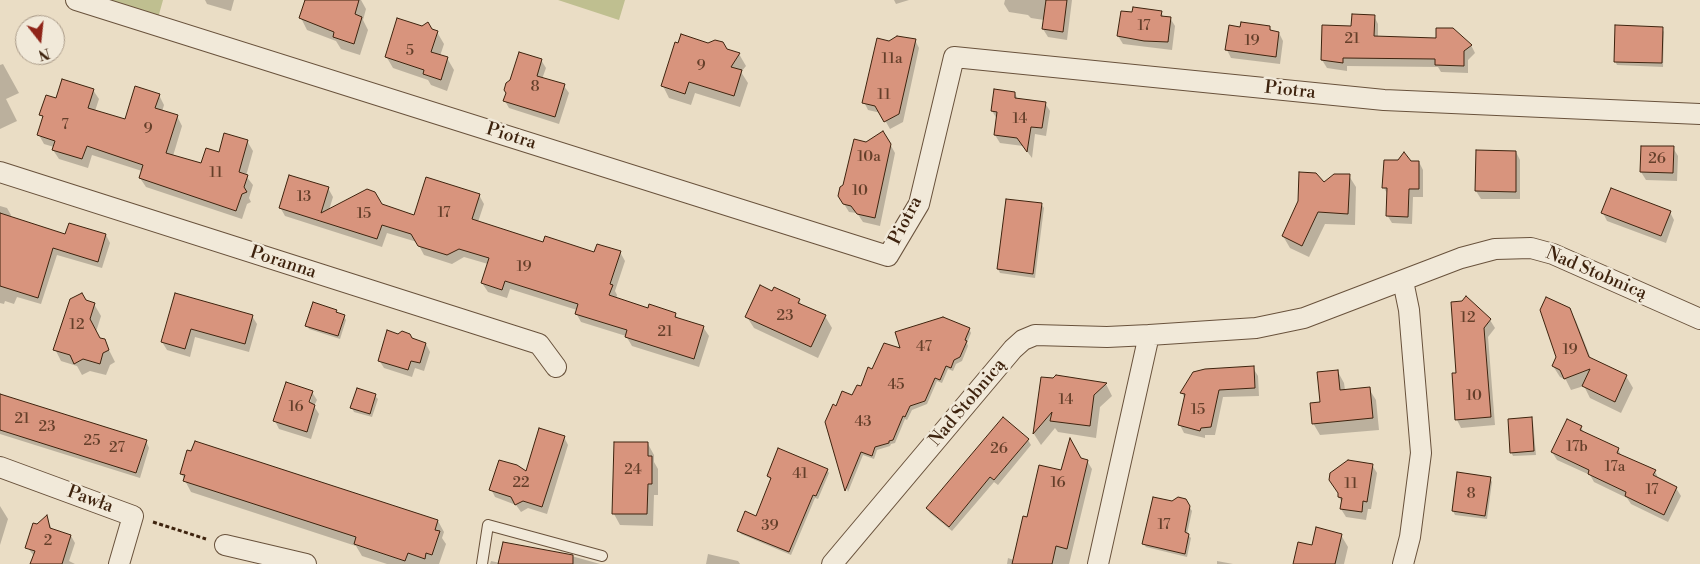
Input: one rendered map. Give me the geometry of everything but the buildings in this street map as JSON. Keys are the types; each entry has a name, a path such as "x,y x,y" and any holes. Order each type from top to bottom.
{"street":[{"name":"Piotra","path":"76,0 888,256 918,204 954,57 1384,100 1700,114"},
{"name":"Poranna","path":"0,172 539,344 556,367"},
{"name":"Nad Stobnicą","path":"832,564 1013,349 1023,340 1035,335 1107,337 1256,328 1304,318 1461,258 1495,249 1531,248 1553,254 1700,319"},
{"path":"1403,281 1409,310 1421,453 1410,537 1403,564"},
{"path":"1098,564 1150,335"},
{"name":"Pawła","path":"0,467 133,516 119,564"},
{"path":"225,545 306,564"}],"lane":[{"path":"482,564 488,525 602,556"}],"path":[{"path":"133,516 225,545"}],"green space":[{"path":"105,0 163,0 158,18"},
{"path":"558,0 625,0 619,20"}]}
